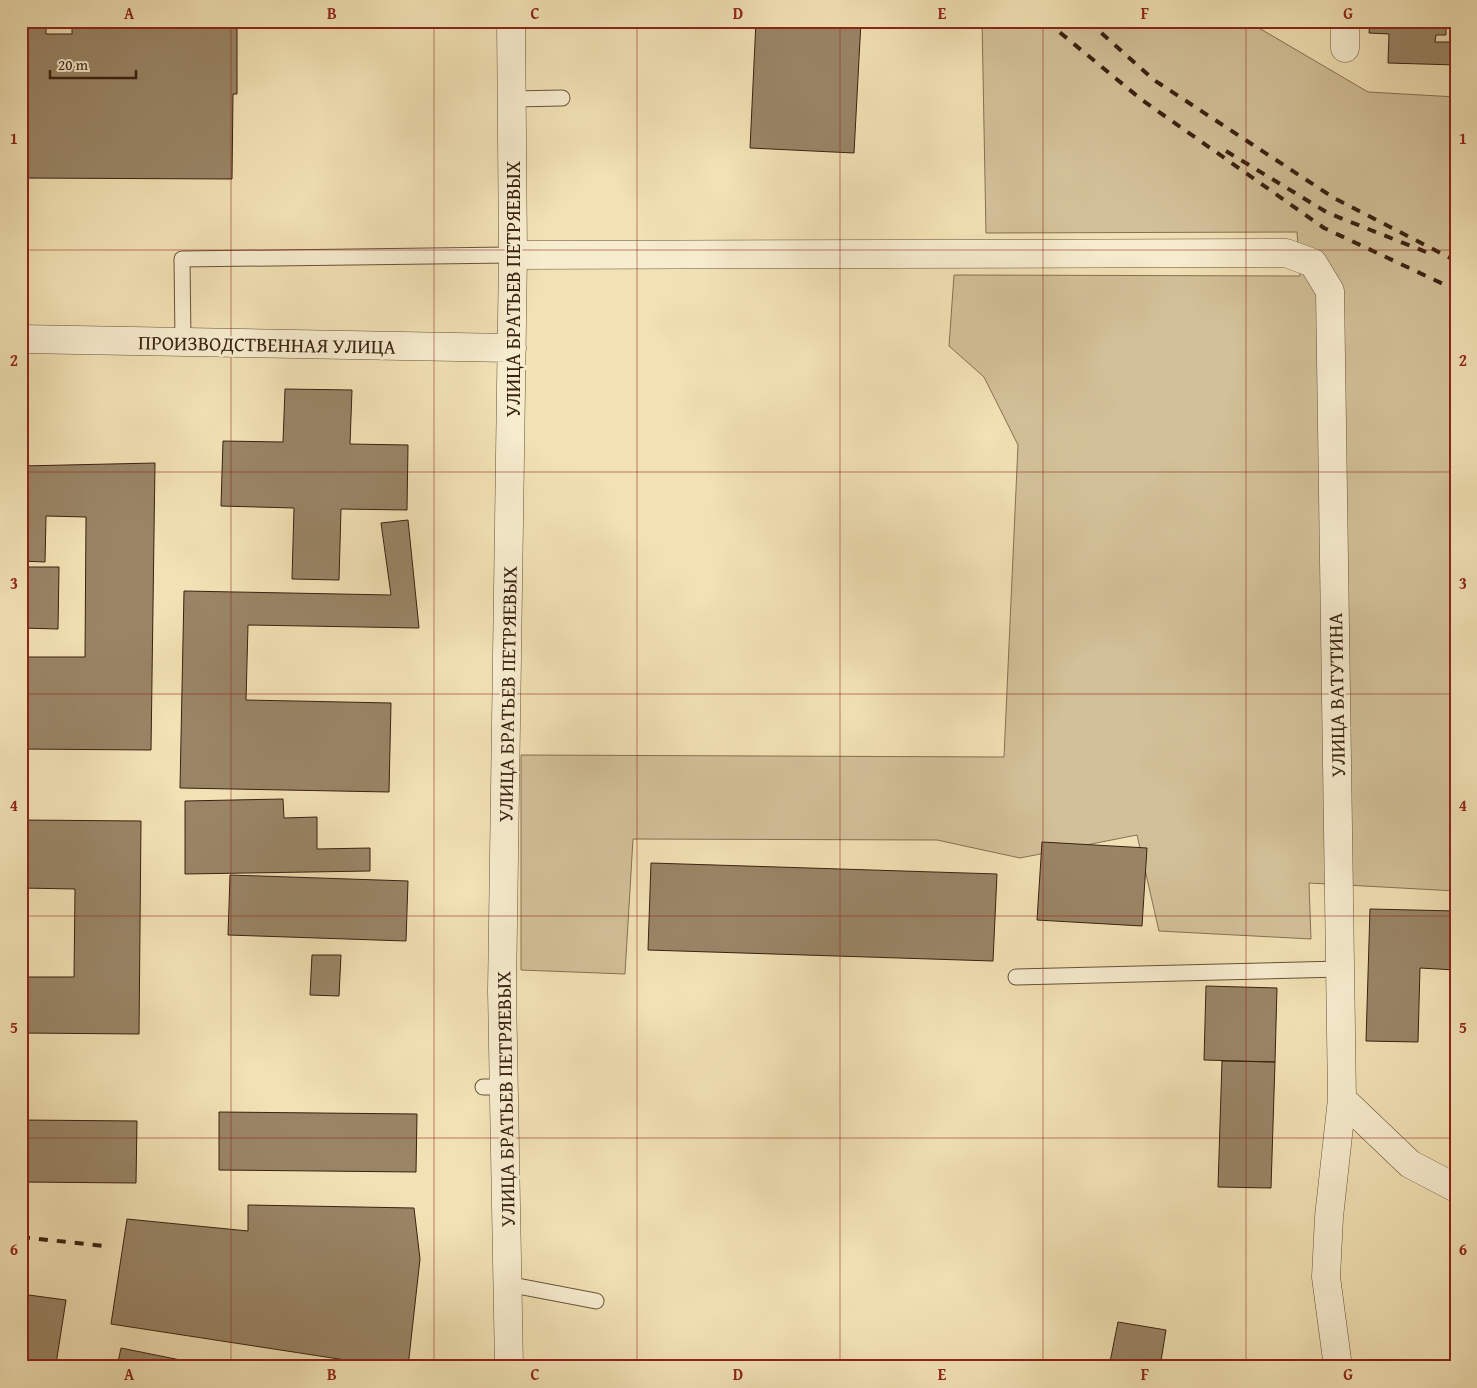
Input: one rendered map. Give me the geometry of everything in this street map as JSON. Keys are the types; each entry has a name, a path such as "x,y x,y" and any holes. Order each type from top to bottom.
{"street":[{"name":"УЛИЦА БРАТЬЕВ ПЕТРЯЕВЫХ","path":"509,1367 507,1284 494,1087 502,991 513,255 511,21"},
{"name":"УЛИЦА ВАТУТИНА","path":"513,255 1286,253 1313,264 1330,292 1342,1099 1329,1218 1326,1277 1338,1367"},
{"name":"ПРОИЗВОДСТВЕННАЯ УЛИЦА","path":"21,338 512,348"},
{"path":"1342,1099 1410,1164 1456,1188"}],"lane":[{"path":"512,99 562,98"},
{"path":"182,342 182,259 513,255"},
{"path":"1016,977 1340,969"},
{"path":"507,1284 596,1301"}],"shaded area":[{"path":"982,21 1247,21 1368,92 1456,97 1456,891 1309,883 1311,939 1159,931 1137,835 1020,858 937,840 633,839 625,974 521,970 521,755 1004,757 1018,445 984,377 949,346 954,275 1300,276 1297,232 986,233"}],"building":[{"path":"21,21 46,21 46,34 72,34 72,21 237,21 237,94 233,94 232,179 21,178"},
{"path":"756,21 861,21 854,153 750,148"},
{"path":"1370,21 1446,21 1446,35 1436,35 1435,42 1456,42 1456,65 1388,63 1389,34 1369,33"},
{"path":"285,389 352,390 350,444 408,445 407,510 341,509 339,580 292,579 294,508 221,506 223,441 283,442"},
{"path":"155,463 151,750 21,749 21,657 85,657 86,517 46,516 45,562 21,561 21,466"},
{"path":"408,520 419,628 248,625 246,700 391,703 389,792 180,788 184,591 391,595 381,523"},
{"path":"21,567 59,567 58,629 21,628"},
{"path":"283,799 284,818 317,817 317,849 370,848 370,871 185,874 185,801"},
{"path":"21,820 141,821 139,1034 21,1033 21,977 74,977 75,889 21,888"},
{"path":"1042,842 1147,848 1142,926 1037,920"},
{"path":"651,863 997,874 993,961 648,950"},
{"path":"230,875 408,881 406,941 228,935"},
{"path":"1370,909 1456,911 1456,970 1420,968 1418,1042 1366,1041"},
{"path":"312,955 341,955 339,996 310,995"},
{"path":"1206,986 1277,988 1275,1062 1204,1060"},
{"path":"1222,1061 1275,1062 1271,1188 1218,1187"},
{"path":"219,1112 417,1114 416,1172 219,1170"},
{"path":"21,1120 137,1121 136,1183 21,1182"},
{"path":"248,1205 414,1208 420,1259 408,1367 391,1367 111,1324 127,1219 248,1231"},
{"path":"21,1294 66,1300 56,1364 21,1359"},
{"path":"1118,1322 1166,1330 1160,1367 1109,1367"},
{"path":"121,1348 215,1367 117,1367"},
{"path":"1172,1363 1199,1367 1171,1367"}],"railway":[{"path":"1046,21 1142,100 1324,228 1456,290"},
{"path":"1088,21 1154,80 1334,198 1456,261"},
{"path":"1226,151 1328,213 1426,252"},
{"path":"21,1237 104,1246"}]}
